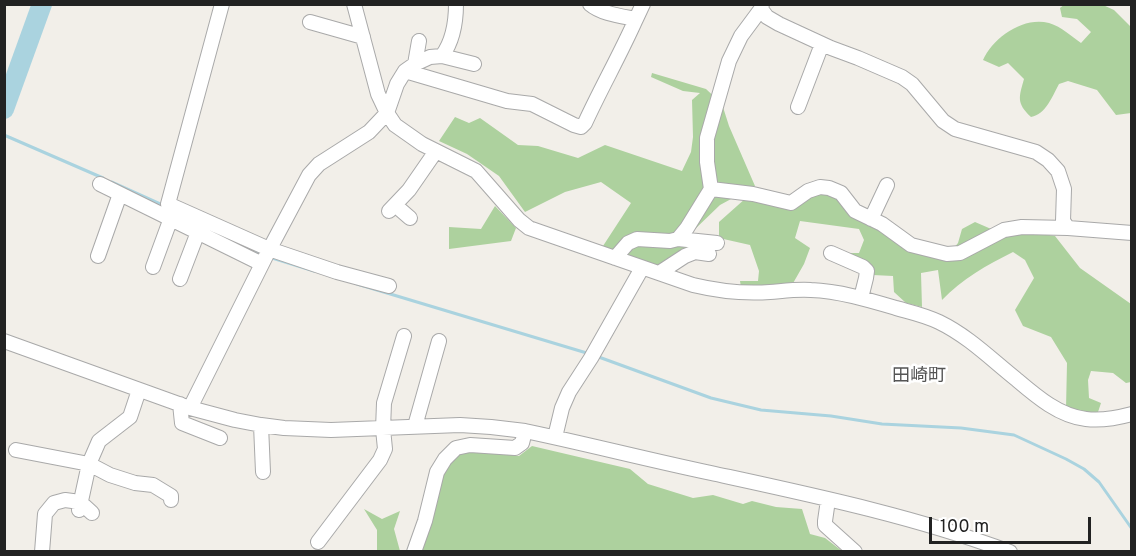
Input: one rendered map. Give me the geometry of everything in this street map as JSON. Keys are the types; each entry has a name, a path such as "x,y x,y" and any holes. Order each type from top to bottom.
{"street":[{"path":"222,4 168,204 266,256"},
{"path":"354,4 378,94 395,125 422,144 476,171 519,220 529,228 693,285 728,292 810,290 861,298 926,316 968,339 1040,399 1063,412 1086,419 1117,418 1131,414"},
{"path":"442,56 456,23 456,4"},
{"path":"590,4 593,8 609,14 636,20"},
{"path":"410,67 507,101 532,104 581,127 621,52 643,4"},
{"path":"762,7 766,17 773,21 902,77 912,84 943,121 954,129 1036,152 1048,160 1058,171 1064,189 1063,221 1068,228"},
{"path":"678,239 711,189 706,162 707,138 729,61 741,36 762,7"},
{"path":"310,22 363,37"},
{"path":"220,438 182,423 185,406 309,175 319,164 369,132 387,113 397,84 410,67 419,41"},
{"path":"798,107 822,44"},
{"path":"410,67 430,57 442,56 474,64"},
{"path":"410,218 392,208 409,190 436,151"},
{"path":"100,184 198,232 266,256 389,286"},
{"path":"711,189 753,194 791,203 808,191 820,187 829,188 841,193 855,211 873,220 910,245 947,254 960,253 1004,230 1022,227 1131,233"},
{"path":"873,220 888,191"},
{"path":"98,256 120,194"},
{"path":"153,267 171,218"},
{"path":"180,279 198,232"},
{"path":"615,258 628,243 637,239 670,241 678,239 713,249 685,256 659,273"},
{"path":"831,253 863,267 867,272 861,298"},
{"path":"555,437 562,408 569,392 593,355 642,268"},
{"path":"318,542 380,460 385,449 384,404 405,336"},
{"path":"4,341 185,406 235,420 261,425 310,429 383,429 460,425 525,431 919,522 1010,552"},
{"path":"415,426 439,341"},
{"path":"42,552 45,514 54,503 65,500 83,508 89,464 99,441 130,417 139,390"},
{"path":"261,425 263,472"},
{"path":"414,552 425,521 437,472 445,459 456,448 470,445 515,448 522,443 525,431"},
{"path":"16,450 89,464 110,475 135,483 153,485 168,493 171,500"},
{"path":"828,500 825,525 855,552"}],"green space":[{"path":"1065,4 1103,5 1114,10 1131,27 1131,113 1116,115 1097,90 1068,81 1059,84 1045,109 1031,117 1023,108 1020,100 1024,79 1008,63 999,67 983,60 1002,36 1010,30 1030,23 1049,23 1062,29 1081,43 1091,32 1077,19 1062,17 1060,8"},
{"path":"652,73 706,89 722,104 755,186 720,205 693,231 690,248 659,267 603,246 631,203 601,182 565,192 525,212 499,176 467,154 439,141 455,117 469,123 480,118 518,145 538,146 578,158 605,145 682,171 691,152 692,100 700,93 683,91 651,77"},
{"path":"828,192 945,259 958,243 962,229 975,222 1005,235 1025,231 1055,236 1080,268 1131,304 1131,382 1126,383 1113,373 1091,371 1088,380 1089,398 1101,403 1097,415 1066,409 1067,363 1051,337 1023,326 1015,310 1034,278 1025,260 1013,252 975,273 942,300 938,270 921,273 922,307 906,303 894,292 893,276 873,275 846,253 859,253 864,240 859,229 800,221 795,238 810,248 792,285 741,287 740,281 758,281 759,271 750,245 719,238 719,222 746,198 795,208 816,193"},
{"path":"495,206 516,228 511,241 449,249 449,227 481,229"},
{"path":"532,446 630,469 648,484 693,498 713,495 743,504 752,501 776,507 802,509 810,534 825,538 842,551 417,552 442,473 457,453 475,449 519,456"},
{"path":"364,509 382,519 400,511 394,529 400,551 377,551 377,530"}],"waterway":[{"path":"4,109 42,4"},
{"path":"4,135 103,178"},
{"path":"112,182 163,205"},
{"path":"231,239 262,255"},
{"path":"269,257 314,271"},
{"path":"357,284 590,354"},
{"path":"596,356 711,398 761,410 831,416 882,424 961,428 1014,435 1084,469 1099,482 1132,529"}],"district":[{"name":"田崎町","path":"919,377"}]}
